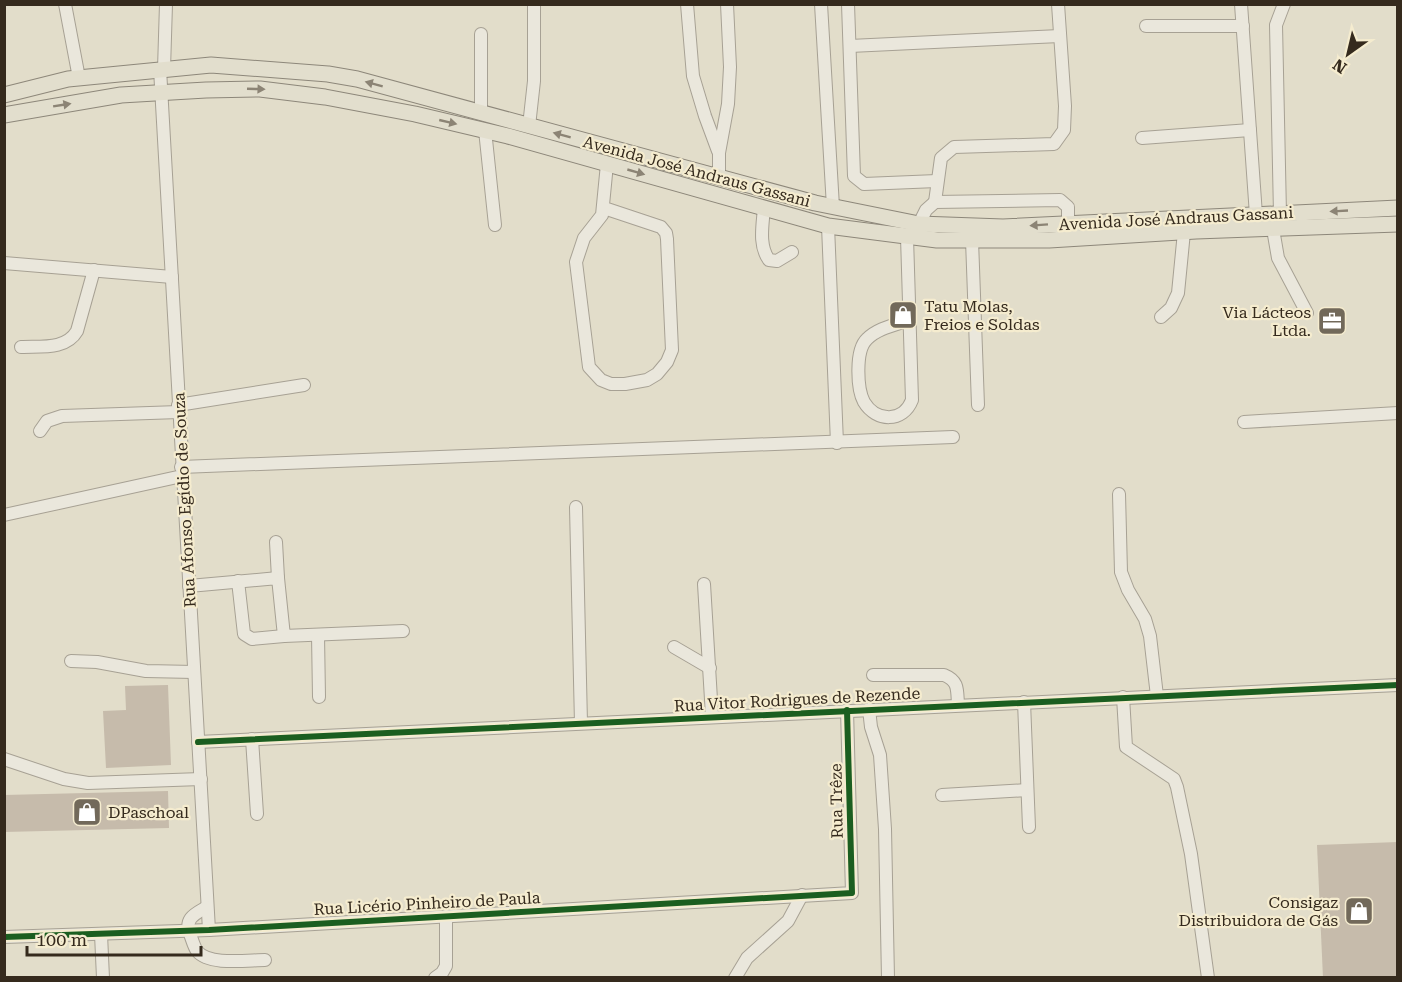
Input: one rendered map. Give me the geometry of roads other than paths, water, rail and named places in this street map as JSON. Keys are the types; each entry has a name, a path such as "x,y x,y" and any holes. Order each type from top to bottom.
{"main road":[{"name":"Avenida José Andraus Gassani","path":"4,95 80,78 211,65 328,74 357,79 481,113 510,129 607,164 828,226 907,237 972,240 1068,239 1184,232 1262,222 1280,214 1398,208"},
{"path":"325,97 328,74"},
{"name":"Avenida José Andraus Gassani","path":"4,115 121,95 260,89 373,105 485,130 529,126 833,207 919,224 1003,227 1068,223 1398,224"},
{"path":"703,191 712,176"}],"street":[{"path":"65,4 80,78"},
{"name":"Rua Afonso Egídio de Souza","path":"166,4 162,92 209,930"},
{"path":"529,126 534,81 534,4"},
{"path":"687,4 693,76 719,153"},
{"path":"712,176 719,153 728,104 730,67 727,4"},
{"path":"821,4 833,207"},
{"path":"848,4 854,176 864,184 937,181"},
{"path":"935,202 941,158 954,147 1054,144 1064,130 1065,106 1058,4"},
{"path":"1241,4 1250,130 1262,222 1307,313"},
{"path":"1280,214 1276,25 1284,4"},
{"path":"1146,26 1243,26"},
{"path":"481,34 481,113"},
{"path":"850,46 1060,36"},
{"path":"485,130 495,225"},
{"path":"1142,138 1250,130"},
{"path":"604,208 661,227 666,232 672,350 667,362 657,374 647,380 611,384 601,380 589,367 576,262 584,238 598,222 604,208 607,164"},
{"path":"919,224 926,210 935,202 1060,200 1068,207 1068,239"},
{"path":"764,207 762,241 769,260 777,261 792,252"},
{"path":"828,226 837,443"},
{"path":"1161,317 1171,308 1178,293 1184,232"},
{"path":"907,237 912,399 909,408 903,414 893,417 884,416 872,411 865,403 861,392 858,355 861,346 868,338 883,328 909,320"},
{"path":"972,240 978,405"},
{"path":"4,263 172,277"},
{"path":"21,348 63,345 74,338 94,270"},
{"path":"40,431 47,421 62,416 178,408 304,385"},
{"path":"1244,422 1398,413"},
{"path":"4,515 182,471 953,437"},
{"path":"1119,494 1121,572 1128,590 1145,619 1157,696"},
{"path":"576,507 581,723"},
{"path":"276,542 284,636"},
{"path":"189,585 278,578"},
{"path":"238,581 244,634 252,639 403,631"},
{"path":"704,584 712,716"},
{"path":"318,635 319,698"},
{"path":"674,647 710,668"},
{"path":"72,661 97,662 146,671 194,672"},
{"path":"873,675 944,675 955,680 958,705"},
{"name":"Rua Vitor Rodrigues de Rezende","path":"198,742 1398,685"},
{"path":"1122,697 1126,747 1174,779 1177,786 1191,855 1208,978"},
{"path":"1024,702 1029,827"},
{"path":"869,709 871,727 880,755 885,829 888,978"},
{"name":"Rua Trêze","path":"847,710 852,892"},
{"path":"252,739 257,814"},
{"path":"4,759 64,779 88,783 201,779"},
{"path":"942,795 1028,790"},
{"name":"Rua Licério Pinheiro de Paula","path":"4,937 209,930 852,892"},
{"path":"735,978 747,958 788,921 802,896"},
{"path":"207,907 191,916 188,922 196,951 221,961 265,960"},
{"path":"443,976 447,956 446,916"},
{"path":"101,933 103,978"}],"place":[{"name":"Tatu Molas, Freios e Soldas","path":"903,315"},
{"name":"Via Lácteos Ltda.","path":"1332,321"},
{"name":"DPaschoal","path":"87,812"},
{"name":"Consigaz Distribuidora de Gás","path":"1359,911"}]}
